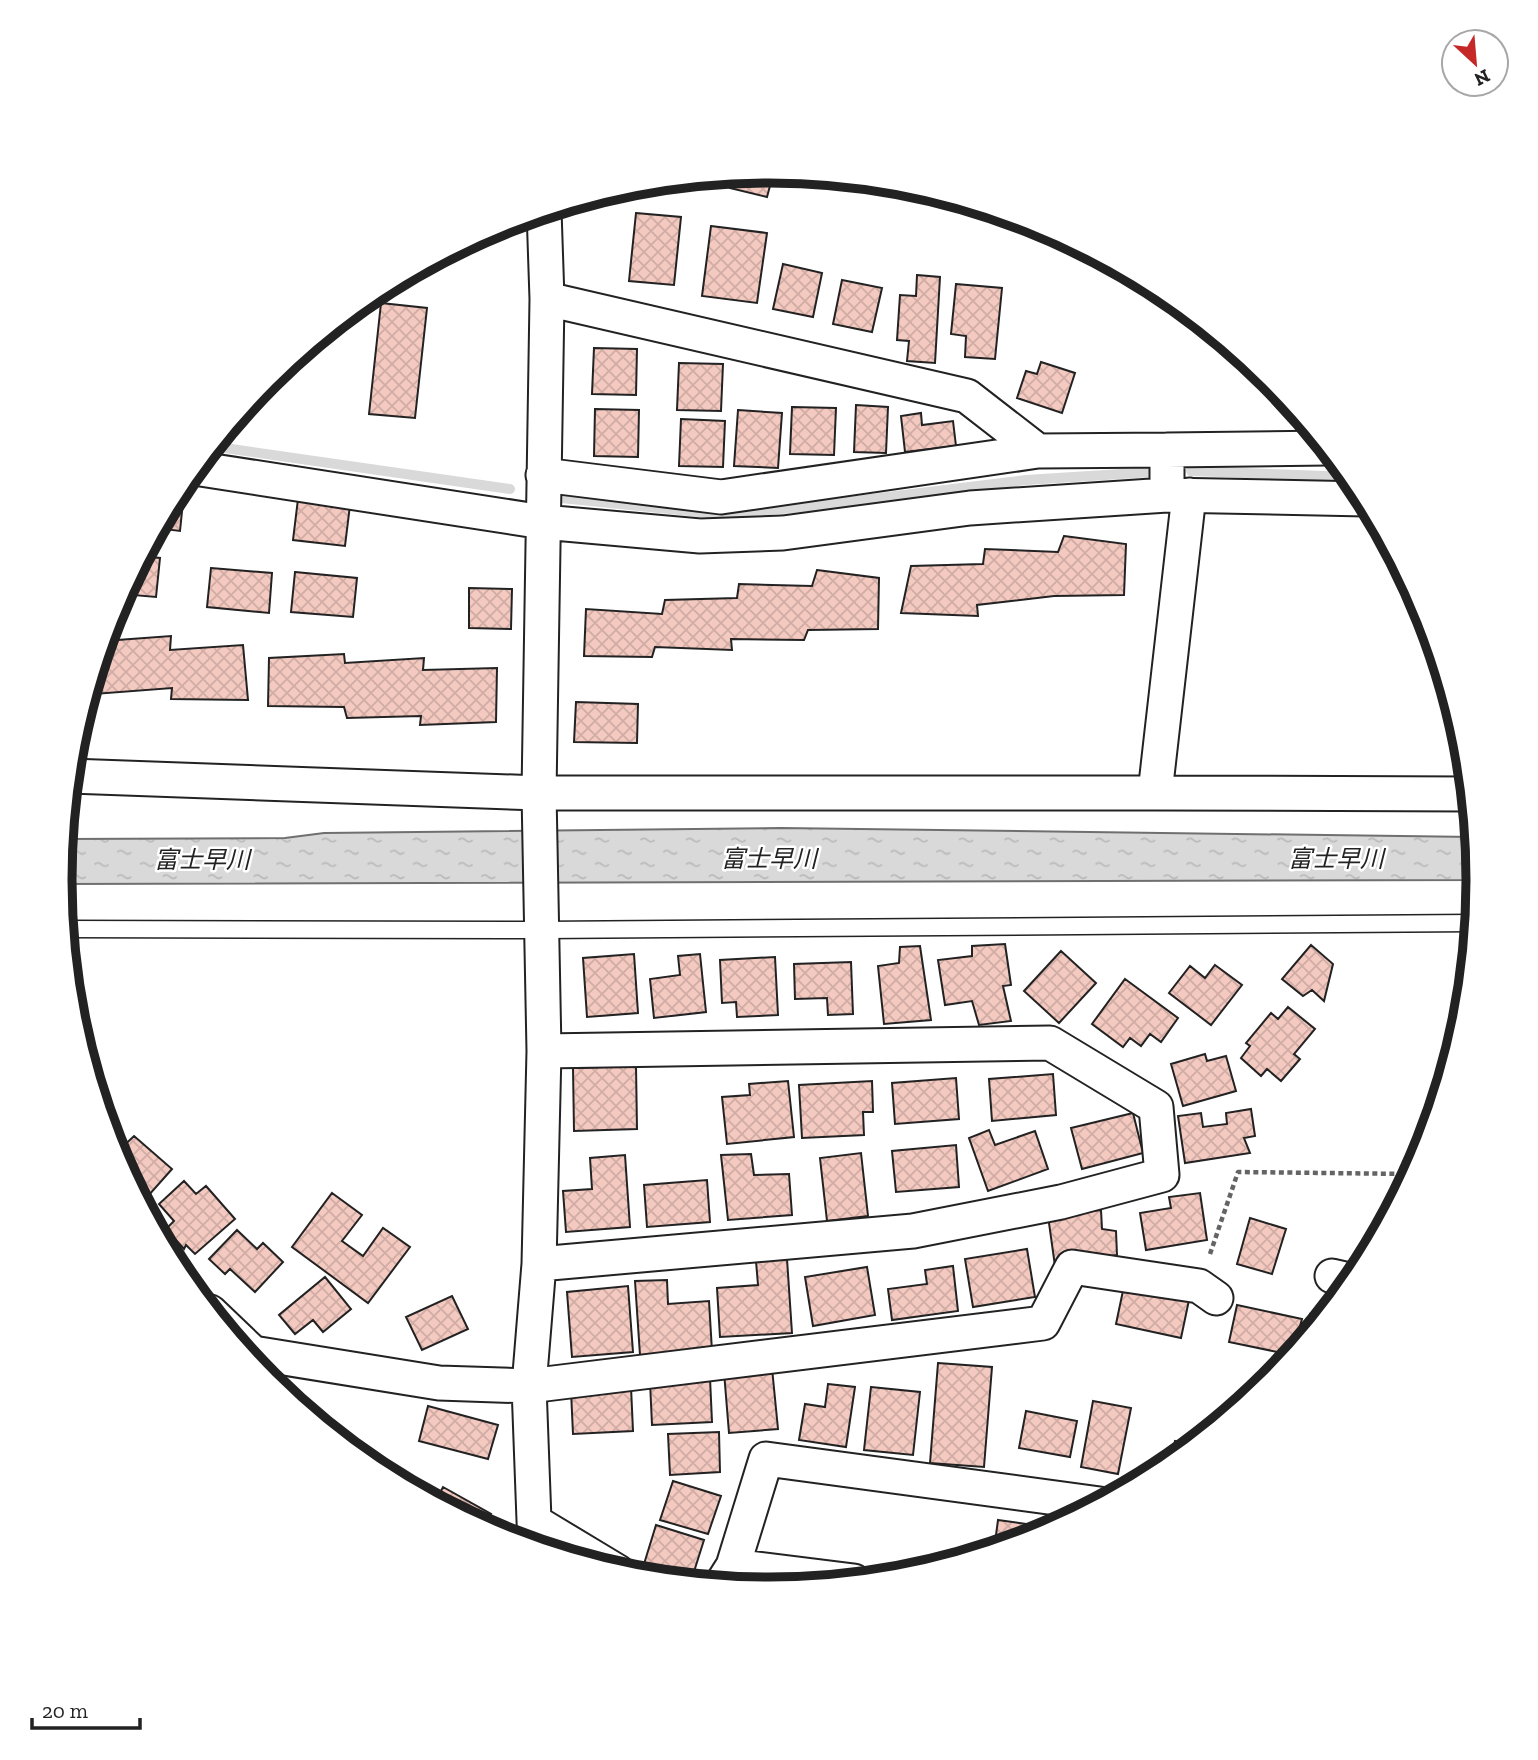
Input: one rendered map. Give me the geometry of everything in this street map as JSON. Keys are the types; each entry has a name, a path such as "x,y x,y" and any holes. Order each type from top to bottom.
{"street":[{"path":"544,220 547,299 540,804 544,1051 539,1264 529,1386 535,1534 554,1543"},
{"path":"547,299 967,396 1038,451"},
{"path":"543,475 721,496 1038,451 1316,448"},
{"path":"1155,793 1178,495 1167,450"},
{"path":"206,470 543,522 700,537 783,533 970,508 1178,495 1353,499"},
{"path":"80,777 540,804 1155,793 1461,794"},
{"path":"539,1264 913,1231 1061,1202 1162,1175 1156,1107 1050,1043 544,1051"},
{"path":"261,1357 439,1383 529,1386 1043,1323 1072,1267 1207,1292"},
{"path":"727,1576 766,1459 1083,1502"}],"lane":[{"path":"73,929 542,918 1465,923"}],"path":[{"path":"1207,1292 1238,1172 1401,1174"}],"water":[{"name":"富士早川","path":"781,828 1465,837 1466,880 72,884 73,839 285,838 324,833"}],"building":[{"path":"771,183 767,197 730,188 731,184"},
{"path":"636,213 681,217 674,285 629,281"},
{"path":"711,226 767,233 757,303 702,296"},
{"path":"783,264 822,273 813,317 773,309"},
{"path":"917,275 940,277 935,363 907,361 909,341 897,340 900,295 916,296"},
{"path":"842,280 882,288 872,332 833,324"},
{"path":"956,284 1002,288 995,359 965,357 966,336 951,334"},
{"path":"381,303 427,308 415,418 369,414"},
{"path":"594,348 637,349 636,395 592,394"},
{"path":"1041,362 1075,373 1062,413 1017,398 1026,371 1037,374"},
{"path":"679,363 723,364 721,411 677,410"},
{"path":"856,405 888,407 886,453 854,452"},
{"path":"792,407 836,408 834,455 790,454"},
{"path":"595,409 639,410 638,457 594,456"},
{"path":"738,410 782,413 778,468 734,466"},
{"path":"921,413 922,425 953,421 956,446 905,452 901,416"},
{"path":"681,419 725,421 723,467 679,466"},
{"path":"298,499 350,505 345,546 293,540"},
{"path":"183,503 180,531 166,529"},
{"path":"1064,536 1126,544 1124,595 1054,596 977,605 978,616 901,613 911,566 983,564 985,549 1058,552"},
{"path":"152,557 160,558 156,597 133,595"},
{"path":"211,568 272,573 269,613 207,607"},
{"path":"817,570 879,578 878,629 808,630 804,640 731,639 732,650 655,647 652,657 584,656 586,609 662,614 665,600 737,598 739,584 812,586"},
{"path":"295,572 357,578 353,617 291,612"},
{"path":"469,588 512,589 511,629 469,628"},
{"path":"171,636 170,650 243,645 248,700 171,699 172,688 98,694 115,640"},
{"path":"344,654 345,663 424,658 423,670 497,668 496,722 420,725 421,716 347,718 344,707 268,706 269,658"},
{"path":"576,702 638,704 637,743 574,742"},
{"path":"1005,944 1011,985 1003,986 1011,1021 979,1025 972,1001 945,1005 938,960 972,956 972,946"},
{"path":"1311,945 1333,964 1324,1001 1312,990 1303,996 1282,979"},
{"path":"920,946 931,1020 884,1024 878,966 899,963 900,947"},
{"path":"1061,951 1096,983 1059,1023 1024,991"},
{"path":"634,954 638,1013 587,1017 583,958"},
{"path":"700,954 706,1012 654,1018 650,979 680,975 678,956"},
{"path":"775,957 778,1015 737,1017 736,1002 722,1003 720,960"},
{"path":"851,962 853,1014 828,1015 827,998 795,999 794,964"},
{"path":"1215,965 1242,985 1211,1025 1169,993 1190,966 1205,978"},
{"path":"1125,979 1178,1018 1161,1042 1150,1034 1141,1046 1130,1038 1123,1047 1092,1024"},
{"path":"1288,1007 1315,1029 1294,1054 1300,1059 1281,1081 1267,1069 1261,1076 1241,1058 1250,1046 1246,1043 1271,1013 1278,1019"},
{"path":"1205,1054 1207,1061 1226,1056 1236,1091 1183,1106 1171,1064"},
{"path":"636,1066 637,1129 574,1131 573,1068"},
{"path":"1053,1074 1056,1115 992,1121 989,1079"},
{"path":"956,1078 959,1119 895,1124 892,1083"},
{"path":"788,1081 794,1137 727,1144 722,1097 750,1095 749,1084"},
{"path":"872,1081 873,1112 863,1112 864,1135 802,1138 799,1085"},
{"path":"1251,1109 1255,1136 1244,1138 1250,1153 1185,1163 1178,1116 1201,1113 1203,1127 1227,1124 1226,1113"},
{"path":"1133,1113 1143,1153 1082,1169 1071,1128"},
{"path":"989,1130 995,1145 1035,1131 1048,1169 988,1191 969,1138"},
{"path":"134,1136 172,1169 149,1195 144,1188 124,1145"},
{"path":"956,1145 959,1187 896,1192 892,1151"},
{"path":"861,1153 868,1216 827,1221 820,1158"},
{"path":"751,1154 754,1175 789,1174 792,1215 728,1220 721,1155"},
{"path":"625,1155 630,1227 566,1232 563,1191 592,1189 590,1158"},
{"path":"707,1180 710,1222 647,1227 644,1185"},
{"path":"184,1181 196,1194 206,1186 235,1219 195,1254 186,1245 184,1249 166,1229 174,1221 159,1204"},
{"path":"332,1193 362,1215 342,1241 363,1256 383,1228 410,1247 368,1303 292,1247"},
{"path":"1200,1193 1207,1240 1146,1250 1140,1213 1171,1208 1169,1197"},
{"path":"1101,1210 1102,1229 1116,1231 1117,1255 1055,1266 1048,1216"},
{"path":"1250,1218 1286,1229 1272,1274 1237,1264"},
{"path":"237,1230 257,1249 263,1243 283,1262 255,1292 230,1269 225,1274 209,1259"},
{"path":"1027,1249 1035,1297 973,1307 965,1259"},
{"path":"787,1259 792,1333 720,1337 717,1288 758,1285 756,1261"},
{"path":"953,1266 958,1311 892,1320 888,1289 927,1284 925,1270"},
{"path":"867,1267 875,1315 813,1326 805,1277"},
{"path":"325,1277 351,1309 323,1332 313,1320 295,1334 279,1315"},
{"path":"667,1280 668,1304 709,1301 712,1351 640,1355 635,1281"},
{"path":"628,1286 633,1352 572,1357 567,1292"},
{"path":"1124,1286 1189,1300 1181,1338 1116,1324"},
{"path":"452,1296 468,1329 422,1350 406,1317"},
{"path":"1237,1305 1302,1319 1298,1334 1281,1353 1229,1342"},
{"path":"938,1363 992,1367 984,1467 930,1463"},
{"path":"772,1368 778,1429 729,1433 724,1372"},
{"path":"710,1378 712,1422 652,1425 650,1382"},
{"path":"828,1384 855,1387 846,1447 799,1440 805,1404 825,1407"},
{"path":"631,1387 633,1431 573,1434 571,1391"},
{"path":"871,1387 920,1392 913,1455 864,1450"},
{"path":"1093,1401 1131,1408 1118,1474 1081,1467"},
{"path":"428,1406 498,1425 488,1459 419,1441"},
{"path":"1026,1411 1077,1421 1070,1457 1019,1448"},
{"path":"719,1432 720,1472 670,1475 668,1434"},
{"path":"673,1481 721,1496 708,1534 660,1520"},
{"path":"443,1487 491,1514 489,1518 439,1494"},
{"path":"998,1520 1033,1525 995,1539"},
{"path":"656,1525 704,1540 694,1573 644,1564"}],"waterway":[{"path":"223,448 510,489"},
{"path":"1191,471 1337,476"},
{"path":"561,498 718,514 806,507 1026,480 1153,472"}]}
